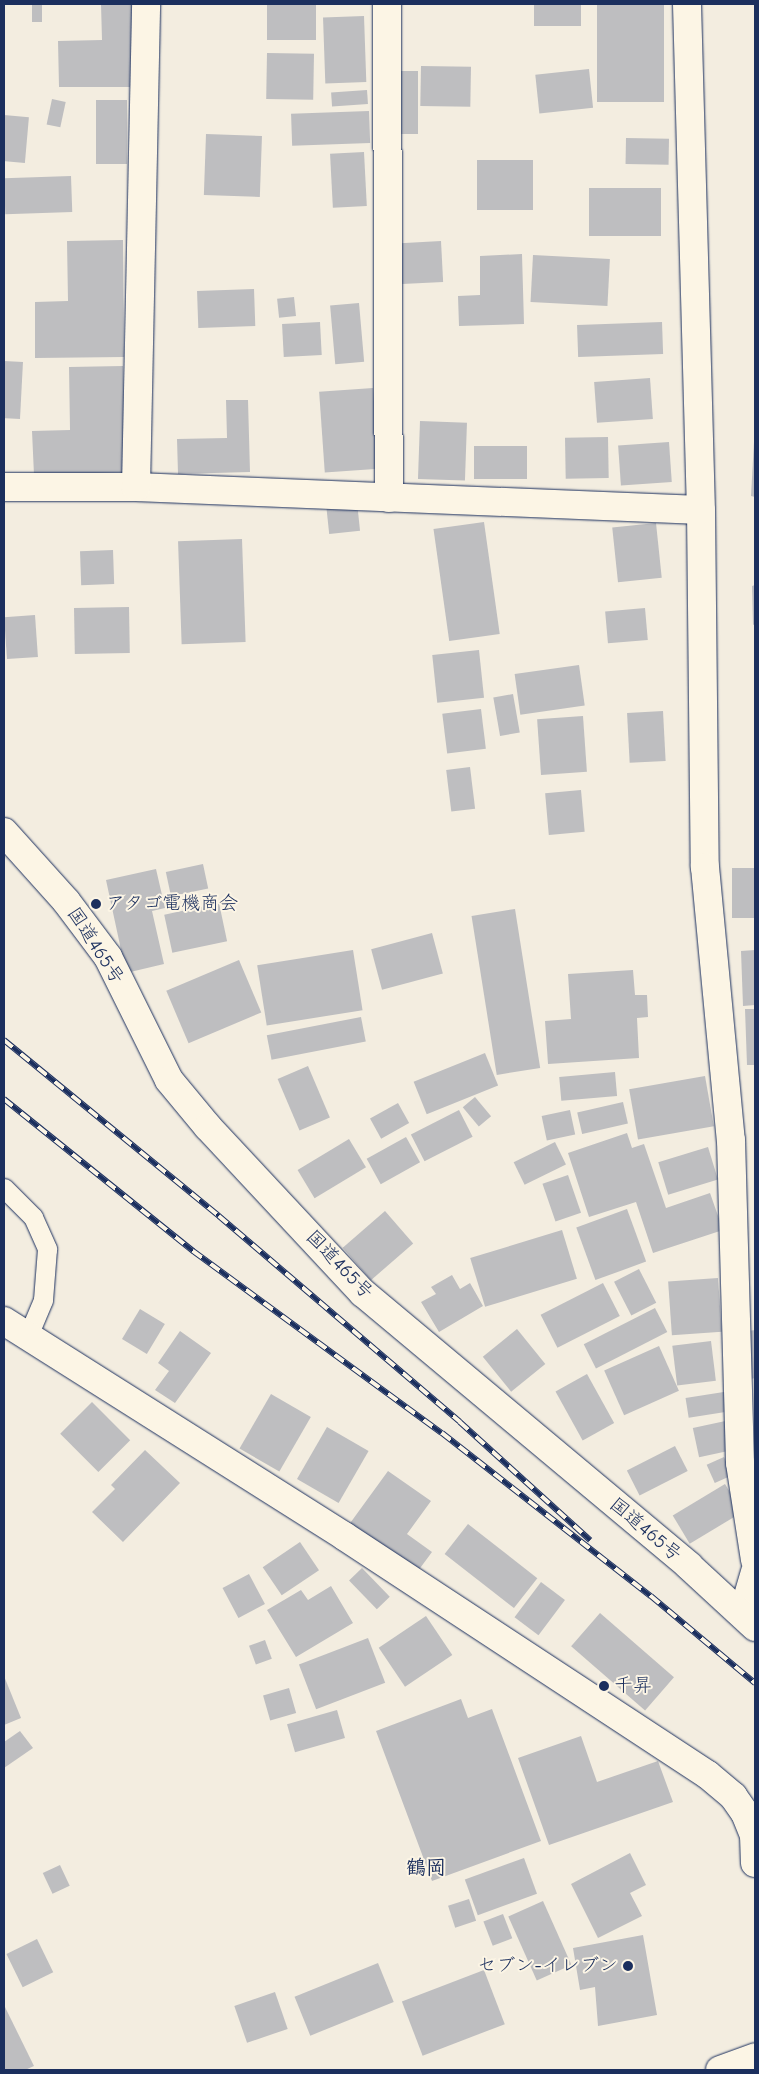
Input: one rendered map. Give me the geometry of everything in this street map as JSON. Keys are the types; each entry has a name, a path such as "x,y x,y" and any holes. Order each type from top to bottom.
{"main road":[{"path":"136,487 146,4"},
{"path":"387,4 389,498"},
{"path":"687,4 702,510 706,867 732,1140 740,1462 755,1560"},
{"path":"4,487 136,487 702,510"},
{"name":"国道465号","path":"4,832 66,901 108,957 169,1080 208,1127 363,1293 749,1620"},
{"path":"4,1322 344,1536 708,1775 733,1796 745,1813 754,1835 755,1862"},
{"path":"749,1620 755,1572"},
{"path":"720,2070 755,2057"}],"lane":[{"path":"4,1188 33,1217 47,1249 42,1300 27,1338"}],"building":[{"path":"32,4 42,4 42,22 32,22"},
{"path":"101,4 132,4 132,87 59,87 58,41 102,40"},
{"path":"267,4 316,4 316,40 267,40"},
{"path":"534,4 581,4 581,26 534,26"},
{"path":"597,4 664,4 664,102 597,102"},
{"path":"364,16 366,82 325,83 323,17"},
{"path":"267,53 314,54 313,100 266,99"},
{"path":"421,66 471,67 470,107 420,106"},
{"path":"589,69 593,108 539,113 535,75"},
{"path":"395,71 418,71 418,134 395,134"},
{"path":"367,90 368,104 332,106 331,93"},
{"path":"52,99 66,102 60,127 47,124"},
{"path":"96,100 127,100 127,164 96,164"},
{"path":"369,111 370,143 292,146 291,114"},
{"path":"4,115 29,117 25,163 4,161"},
{"path":"206,134 262,136 260,197 204,195"},
{"path":"626,138 669,139 669,165 626,164"},
{"path":"364,152 367,206 333,208 330,154"},
{"path":"477,160 533,160 533,210 477,210"},
{"path":"71,176 72,212 5,214 4,178"},
{"path":"589,188 661,188 661,236 589,236"},
{"path":"123,240 124,357 35,358 35,302 68,301 67,241"},
{"path":"441,241 443,282 402,284 400,243"},
{"path":"522,254 524,324 459,326 458,296 480,295 480,256"},
{"path":"533,255 610,259 607,306 531,302"},
{"path":"254,289 255,326 198,328 197,291"},
{"path":"294,297 296,316 279,318 277,299"},
{"path":"359,303 364,362 335,364 330,306"},
{"path":"320,322 322,355 284,357 282,324"},
{"path":"662,322 663,354 578,357 577,325"},
{"path":"4,361 23,362 20,419 4,418"},
{"path":"123,366 126,472 34,475 32,431 70,430 69,367"},
{"path":"650,378 653,419 597,423 594,382"},
{"path":"373,388 379,469 325,473 319,392"},
{"path":"226,400 248,400 250,472 178,474 177,439 227,438"},
{"path":"420,421 467,423 465,481 418,479"},
{"path":"608,437 609,478 566,479 565,438"},
{"path":"669,442 672,482 621,485 618,446"},
{"path":"755,442 755,497 751,496"},
{"path":"474,446 527,446 527,479 474,479"},
{"path":"357,502 360,531 329,534 326,505"},
{"path":"484,522 500,634 449,641 433,529"},
{"path":"656,523 662,578 618,582 612,528"},
{"path":"242,539 246,642 182,644 178,541"},
{"path":"113,550 114,584 81,585 80,551"},
{"path":"755,585 755,624 753,625 752,586"},
{"path":"129,607 130,653 75,654 74,608"},
{"path":"645,608 648,640 608,643 605,611"},
{"path":"35,615 38,657 7,659 4,617"},
{"path":"479,650 484,698 437,703 432,655"},
{"path":"579,665 585,706 520,715 515,674"},
{"path":"513,694 520,732 500,736 493,697"},
{"path":"481,709 486,749 447,753 442,714"},
{"path":"663,711 666,761 630,763 627,713"},
{"path":"583,716 587,772 541,775 537,719"},
{"path":"470,767 475,809 451,812 446,770"},
{"path":"581,790 585,832 549,835 545,793"},
{"path":"203,864 208,888 171,896 166,872"},
{"path":"732,868 755,868 755,918 732,918"},
{"path":"156,869 165,908 152,911 164,964 126,973 106,880"},
{"path":"219,903 227,941 172,953 164,915"},
{"path":"515,909 540,1068 497,1075 472,916"},
{"path":"432,933 443,974 382,990 371,949"},
{"path":"353,950 363,1010 267,1025 257,965"},
{"path":"755,950 755,1005 743,1006 741,951"},
{"path":"239,960 261,1012 189,1043 166,991"},
{"path":"633,970 635,995 647,995 648,1017 637,1018 639,1058 548,1064 545,1021 571,1019 568,974"},
{"path":"745,1009 755,1009 755,1065 747,1065"},
{"path":"361,1017 366,1042 272,1060 267,1035"},
{"path":"485,1053 498,1085 427,1114 414,1082"},
{"path":"308,1066 330,1118 300,1130 278,1079"},
{"path":"615,1072 617,1096 561,1101 559,1077"},
{"path":"705,1076 714,1126 638,1140 629,1089"},
{"path":"475,1097 491,1116 479,1126 463,1107"},
{"path":"623,1102 628,1123 582,1134 577,1113"},
{"path":"398,1103 409,1123 381,1139 370,1119"},
{"path":"459,1110 473,1137 425,1161 411,1135"},
{"path":"570,1110 575,1134 547,1140 542,1116"},
{"path":"627,1133 632,1148 644,1144 666,1208 710,1193 723,1230 653,1253 636,1202 589,1217 568,1153"},
{"path":"406,1137 420,1162 381,1184 367,1159"},
{"path":"349,1139 366,1167 315,1198 298,1170"},
{"path":"555,1142 566,1164 525,1185 514,1162"},
{"path":"708,1147 718,1180 668,1195 658,1162"},
{"path":"568,1175 581,1213 555,1222 542,1184"},
{"path":"627,1209 646,1262 595,1280 576,1227"},
{"path":"385,1211 413,1243 371,1280 343,1248"},
{"path":"562,1230 577,1279 485,1307 470,1258"},
{"path":"639,1269 656,1303 631,1316 614,1282"},
{"path":"452,1275 460,1289 470,1283 483,1306 439,1332 421,1302 436,1294 431,1287"},
{"path":"718,1278 722,1332 672,1335 668,1281"},
{"path":"603,1283 620,1316 557,1348 541,1315"},
{"path":"655,1308 667,1332 596,1368 584,1344"},
{"path":"140,1309 165,1324 147,1354 122,1339"},
{"path":"517,1329 545,1364 511,1392 483,1357"},
{"path":"755,1330 755,1378 751,1379 742,1332"},
{"path":"180,1331 211,1353 175,1403 155,1390 169,1371 158,1363"},
{"path":"711,1341 716,1381 677,1385 672,1346"},
{"path":"659,1346 679,1391 624,1415 604,1370"},
{"path":"587,1374 614,1423 583,1440 556,1391"},
{"path":"730,1391 733,1411 689,1418 686,1398"},
{"path":"271,1394 311,1417 279,1472 240,1449"},
{"path":"92,1402 130,1440 98,1472 60,1434"},
{"path":"730,1420 736,1449 699,1457 693,1428"},
{"path":"327,1427 369,1451 339,1503 297,1479"},
{"path":"675,1446 688,1471 640,1495 627,1471"},
{"path":"145,1450 180,1483 123,1542 92,1512 115,1489 111,1485"},
{"path":"724,1457 732,1475 715,1483 707,1465"},
{"path":"388,1471 431,1501 407,1534 432,1552 415,1575 348,1526"},
{"path":"725,1484 742,1512 690,1544 673,1515"},
{"path":"468,1524 537,1578 514,1608 445,1554"},
{"path":"300,1542 319,1570 282,1595 263,1567"},
{"path":"362,1568 390,1597 377,1609 349,1581"},
{"path":"249,1574 265,1604 238,1618 223,1588"},
{"path":"541,1582 565,1600 538,1635 515,1617"},
{"path":"331,1586 353,1623 296,1657 267,1610 301,1590 308,1600"},
{"path":"600,1613 674,1677 645,1711 571,1646"},
{"path":"426,1616 452,1655 405,1687 379,1648"},
{"path":"368,1638 385,1683 316,1709 299,1665"},
{"path":"265,1640 272,1659 256,1665 249,1646"},
{"path":"4,1676 21,1718 4,1725"},
{"path":"289,1688 296,1713 270,1720 263,1695"},
{"path":"461,1699 468,1718 492,1709 541,1841 432,1881 376,1731"},
{"path":"337,1710 345,1738 295,1752 287,1724"},
{"path":"20,1731 33,1748 4,1768 4,1742"},
{"path":"581,1736 597,1782 658,1761 673,1802 549,1845 518,1758"},
{"path":"630,1853 646,1885 630,1893 642,1916 598,1938 571,1884"},
{"path":"524,1858 537,1894 478,1915 465,1880"},
{"path":"60,1865 70,1886 53,1894 43,1873"},
{"path":"469,1899 476,1921 455,1928 448,1906"},
{"path":"543,1901 571,1965 537,1980 508,1916"},
{"path":"503,1914 512,1938 493,1946 483,1922"},
{"path":"643,1935 657,2015 598,2026 595,1987 580,1990 573,1948"},
{"path":"37,1939 53,1972 23,1987 6,1954"},
{"path":"378,1963 394,2002 310,2036 295,1997"},
{"path":"484,1970 505,2024 423,2056 402,2002"},
{"path":"275,1992 288,2029 247,2043 234,2006"},
{"path":"4,2005 34,2066 25,2070 4,2070"}],"railway":[{"path":"4,1040 219,1216 460,1422 590,1540"},
{"path":"4,1099 193,1251 442,1433 651,1596 755,1683"}],"place":[{"name":"アタゴ電機商会","path":"96,904"},
{"name":"千昇","path":"604,1686"},
{"name":"セブン-イレブン","path":"628,1966"}],"district":[{"name":"鶴岡","path":"426,1867"}]}
